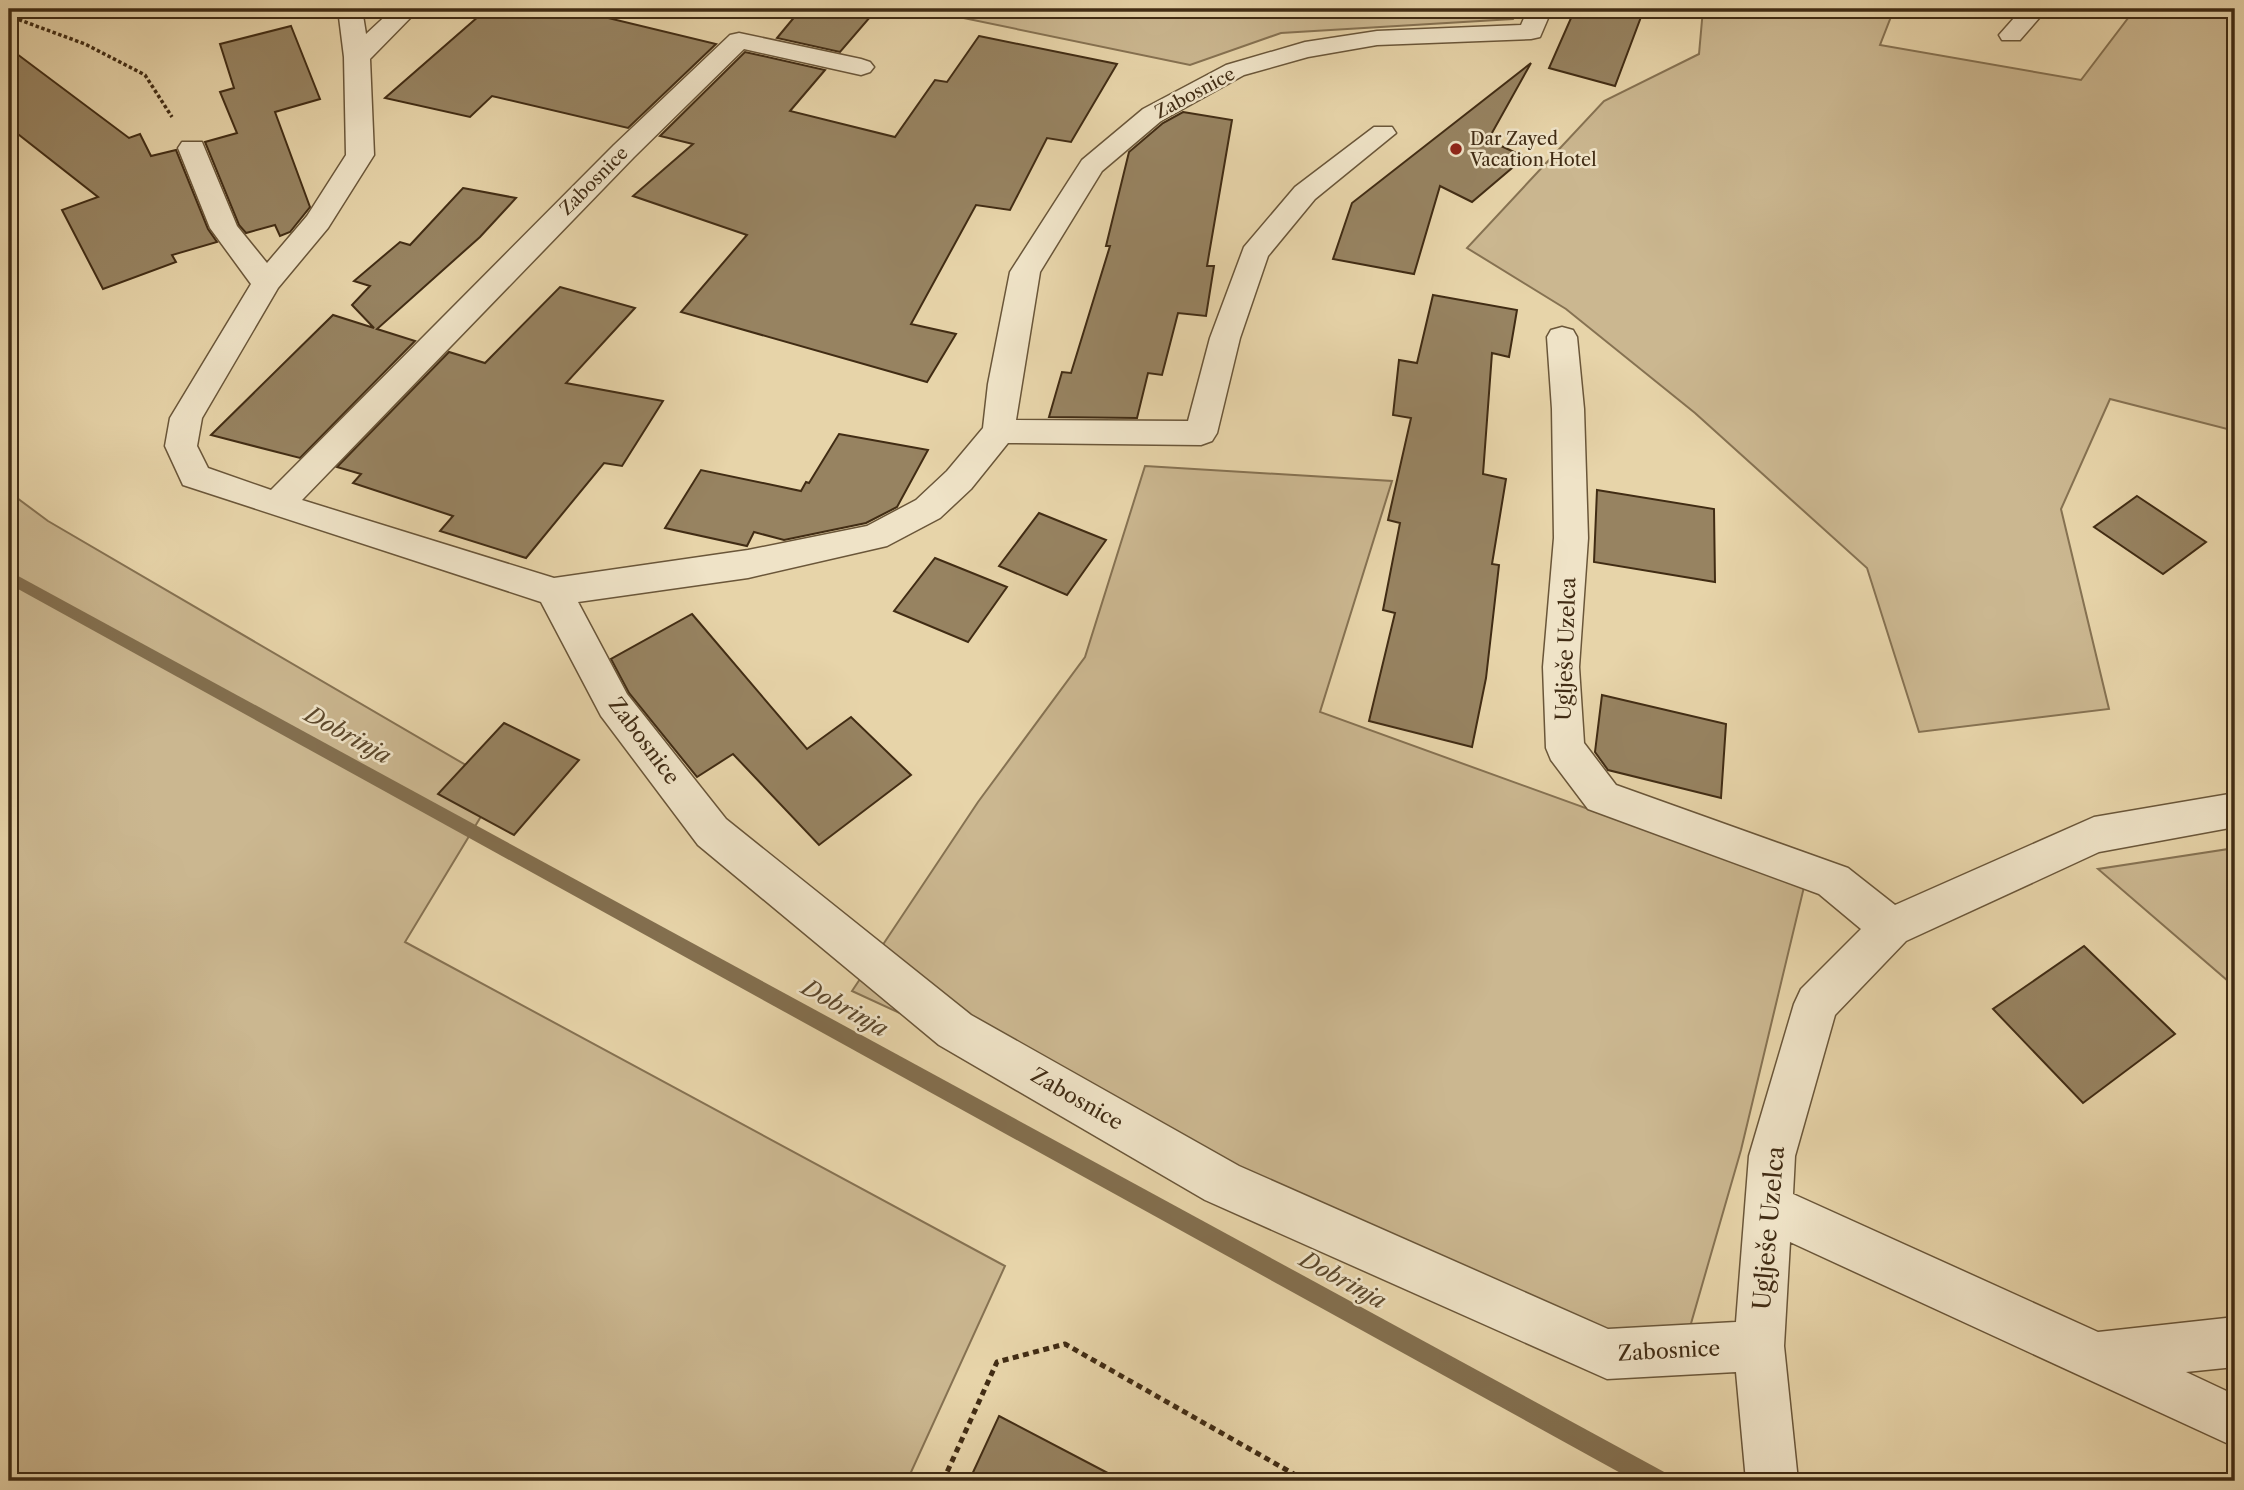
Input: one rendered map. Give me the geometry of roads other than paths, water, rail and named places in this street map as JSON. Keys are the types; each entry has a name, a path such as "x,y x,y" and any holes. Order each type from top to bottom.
{"street":[{"path":"350,9 357,57 360,155 318,222 267,283 186,418 181,446 195,476 276,505 554,592 748,564 875,537 928,509 959,480 999,431 1201,433 1225,338 1254,254 1305,193 1383,133"},
{"path":"357,57 407,9"},
{"name":"Zabosnice","path":"999,431 1004,384 1025,272 1092,166 1152,115 1235,70 1306,50 1377,38 1531,32 1540,9"},
{"path":"2011,35 2035,9"},
{"name":"Zabosnice","path":"276,505 624,151 738,40 861,67"},
{"path":"192,148 224,228 267,283"},
{"name":"Uglješe Uzelca","path":"1562,337 1568,409 1571,538 1561,667 1565,748 1602,797 1833,881 1891,927"},
{"name":"Zabosnice","path":"554,592 614,705 712,832 955,1030 1222,1183 1607,1354 1759,1346"},
{"name":"Uglješe Uzelca","path":"1772,1477 1759,1346 1772,1156 1815,1004 1891,927 2094,835 2235,810"},
{"path":"1768,1207 2235,1421"},
{"path":"2099,1357 2235,1342"}],"waterway":[{"name":"Dobrinja","path":"9,577 1658,1481"}],"place":[{"name":"Dar Zayed Vacation Hotel","path":"1456,149"}]}
